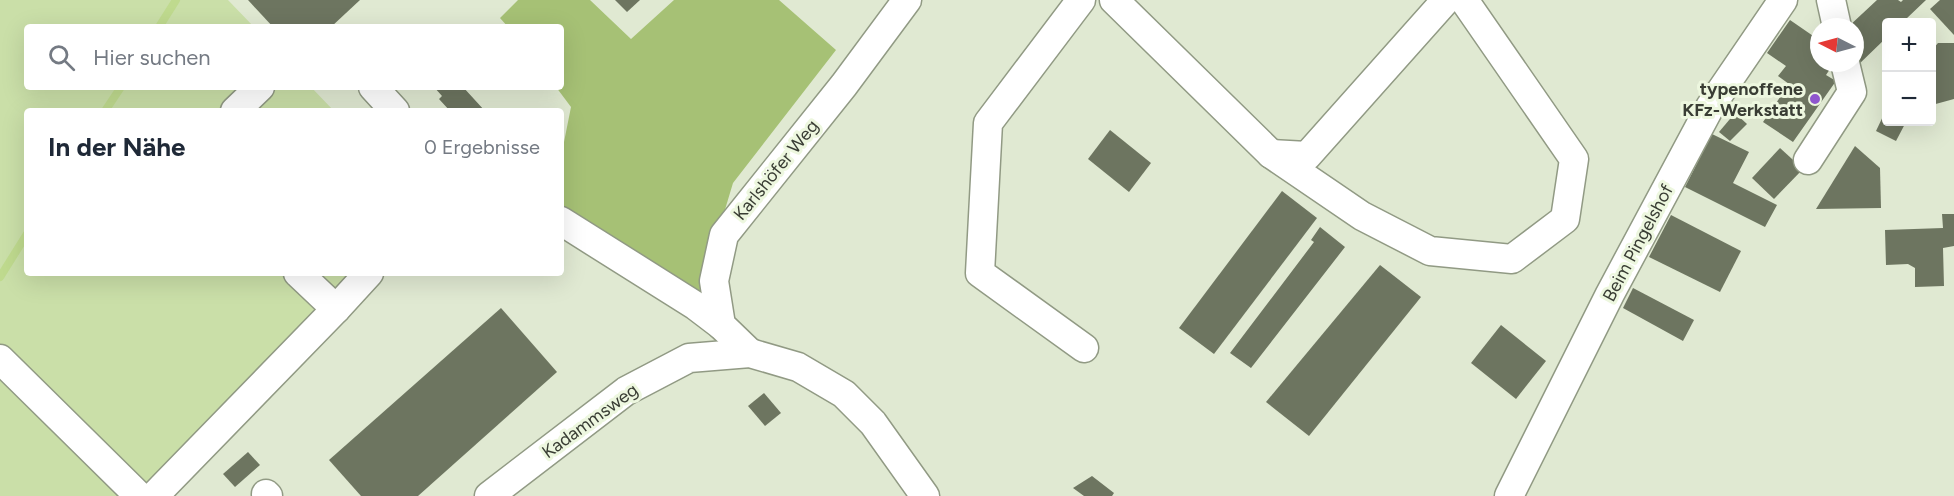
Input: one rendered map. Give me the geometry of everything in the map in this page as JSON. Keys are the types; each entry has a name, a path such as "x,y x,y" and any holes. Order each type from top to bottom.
{"street":[{"name":"Karlshöfer Weg","path":"721,325 714,280 724,235 844,86 907,0"},
{"path":"1081,0 988,123 980,273 1084,348"},
{"path":"1114,0 1270,154 1362,216 1430,250 1512,259 1565,219 1574,159 1464,0"},
{"path":"1270,154 1307,156 1446,0"},
{"name":"Beim Pingelshof","path":"1509,496 1610,294 1710,107 1783,0"},
{"path":"1831,0 1835,18"},
{"path":"1808,160 1852,92 1847,72"},
{"path":"238,108 257,90"},
{"path":"376,90 393,108"},
{"path":"564,223 696,306 721,325 750,353"},
{"path":"301,276 336,309"},
{"path":"154,496 366,276"},
{"name":"Kadammsweg","path":"489,496 626,391 689,358 750,353 798,367 844,394 873,423 925,496"},
{"path":"0,359 139,496"}],"green space":[{"path":"0,0 228,0 251,24 24,24 24,90 314,90 331,108 24,108 24,276 348,276 135,496 0,496"},
{"path":"518,0 590,0 631,39 674,0 779,0 836,50 733,183 696,306 564,223 564,142 571,107 558,90 564,90 564,24 505,24 500,18"}],"building":[{"path":"248,0 360,0 334,24 270,24"},
{"path":"615,0 640,0 627,12"},
{"path":"1877,0 1901,2 1903,0 1926,0 1907,18 1882,18 1882,42 1864,59 1864,18 1858,18"},
{"path":"1940,0 1954,0 1954,35 1930,9"},
{"path":"1790,20 1810,34 1810,72 1828,72 1826,75 1836,81 1793,142 1763,122 1789,84 1778,76 1786,66 1767,53"},
{"path":"1938,43 1954,43 1954,99 1936,104 1936,72 1936,45"},
{"path":"437,90 466,90 482,108 447,108 439,99 442,96"},
{"path":"1735,113 1747,124 1730,141 1719,132"},
{"path":"1882,118 1882,126 1904,126 1896,141 1876,131"},
{"path":"1110,130 1151,163 1129,192 1088,159"},
{"path":"1712,134 1749,152 1733,183 1777,205 1765,227 1685,187"},
{"path":"1855,146 1880,168 1881,208 1816,209"},
{"path":"1780,148 1803,169 1774,199 1752,178"},
{"path":"1282,191 1317,218 1214,354 1179,328"},
{"path":"1942,214 1954,214 1954,246 1943,248 1944,286 1915,287 1915,268 1908,264 1886,265 1885,230 1943,228"},
{"path":"1671,215 1741,251 1720,292 1649,257"},
{"path":"1320,227 1345,247 1251,368 1230,353 1314,242 1311,240"},
{"path":"1380,265 1421,297 1309,436 1266,402"},
{"path":"1633,288 1694,320 1683,341 1623,308"},
{"path":"501,308 557,372 418,496 361,496 329,460"},
{"path":"1501,325 1546,361 1516,399 1471,363"},
{"path":"764,393 781,413 765,426 748,406"},
{"path":"248,452 260,465 235,487 223,474"},
{"path":"1092,476 1114,493 1112,496 1084,496 1073,488"}],"waterway":[{"path":"161,24 176,0"},
{"path":"107,108 119,90"},
{"path":"0,277 24,239"}],"place":[{"name":"typenoffene KFz-Werkstatt","path":"1815,99"}]}
